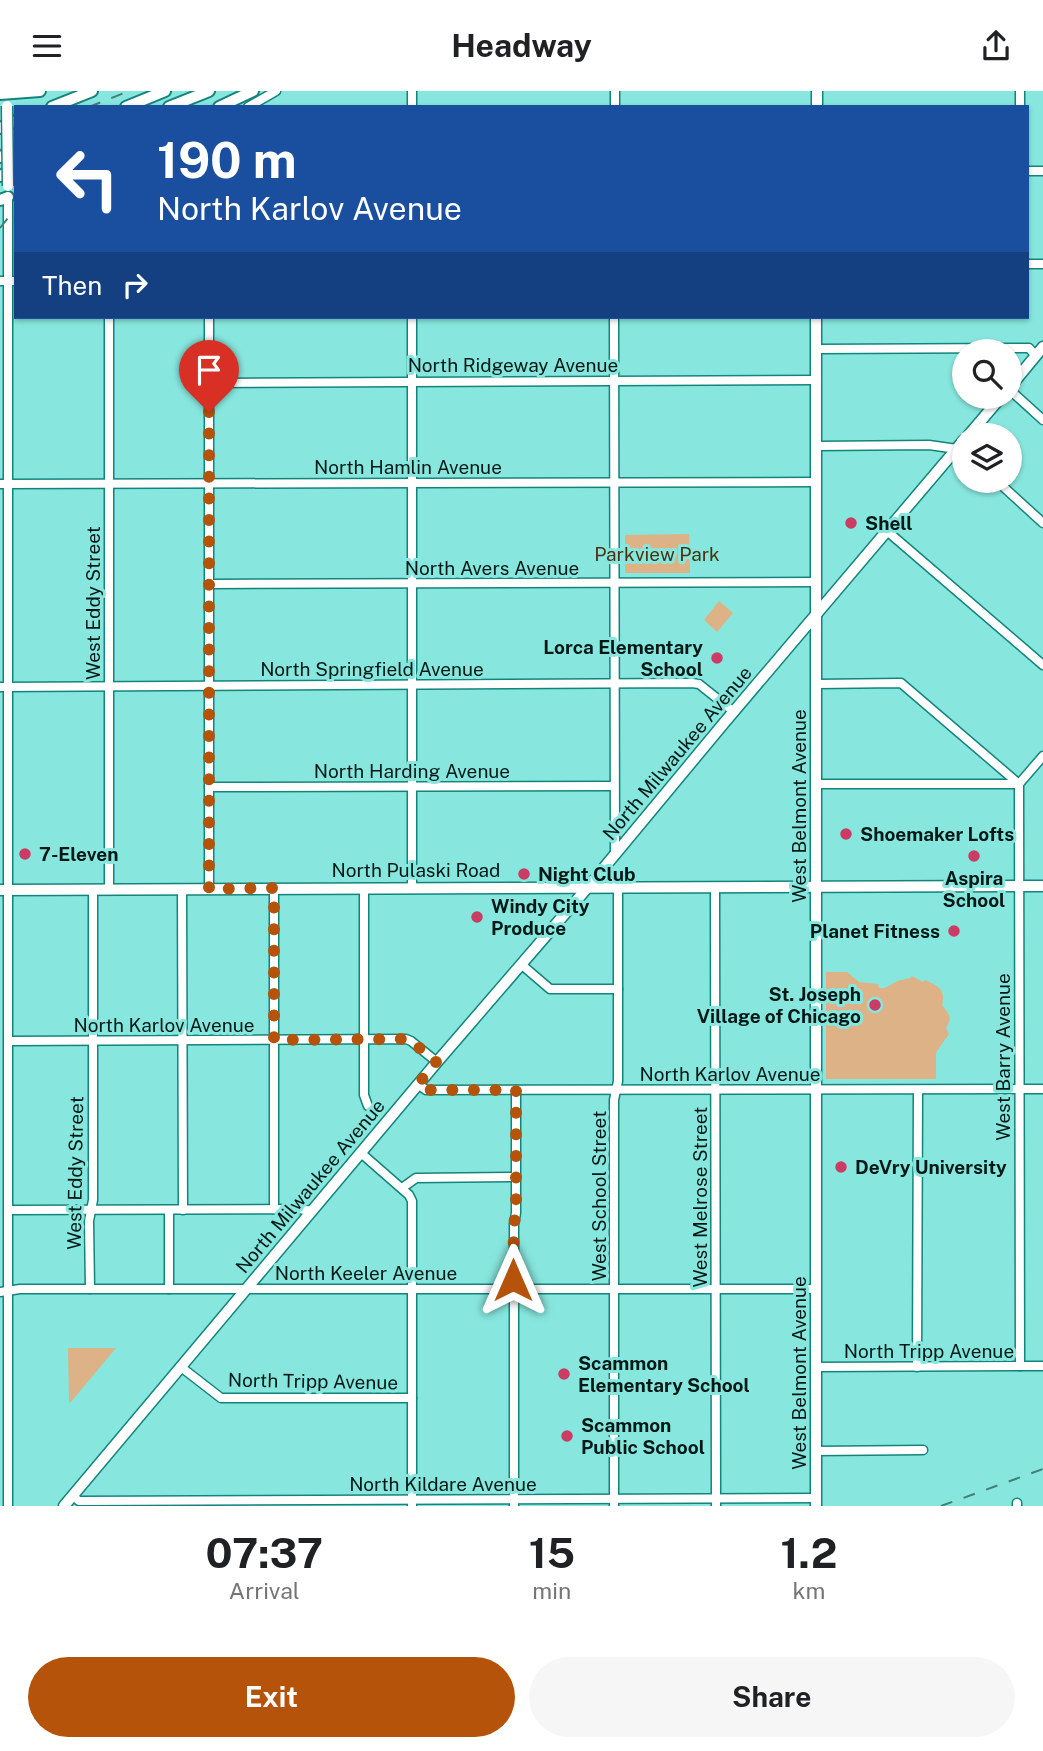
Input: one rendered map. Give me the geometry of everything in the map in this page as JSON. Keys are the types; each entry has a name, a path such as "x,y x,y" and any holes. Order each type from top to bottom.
{"highway":[{"path":"5,93 40,91"},
{"path":"57,105 92,91"},
{"path":"130,105 165,91"},
{"path":"174,105 209,91"},
{"path":"223,105 253,91"}],"main road":[{"path":"5,93 5,194"},
{"name":"West Belmont Avenue","path":"816,1502 817,319"},
{"path":"1022,373 1040,351"},
{"path":"979,423 991,409"},
{"name":"North Milwaukee Avenue","path":"64,1506 436,1062 522,965 887,531 952,460"},
{"name":"North Pulaski Road","path":"4,890 1043,886"}],"street":[{"path":"251,105 275,91"},
{"path":"5,194 12,239 8,281 4,484 4,890 9,1041 4,1156 9,1210 4,1291 4,1416 8,1506"},
{"name":"West Eddy Street","path":"109,319 109,889"},
{"path":"209,319 209,889"},
{"path":"412,319 412,888"},
{"path":"614,319 615,855"},
{"path":"817,349 1028,348 1040,351"},
{"name":"North Ridgeway Avenue","path":"209,383 816,380"},
{"path":"1022,400 1043,420"},
{"path":"816,446 929,445 952,449"},
{"name":"North Hamlin Avenue","path":"4,484 816,482"},
{"path":"1010,493 1043,523"},
{"path":"887,531 1043,665"},
{"name":"North Avers Avenue","path":"209,584 816,582"},
{"path":"816,684 901,683 1019,784"},
{"name":"North Springfield Avenue","path":"4,687 696,684 734,712"},
{"path":"817,784 1019,784 1043,756"},
{"name":"West Barry Avenue","path":"1019,784 1020,1366"},
{"name":"North Harding Avenue","path":"209,787 614,786"},
{"name":"West School Street","path":"614,1502 614,1100 618,1081 618,887"},
{"name":"West Melrose Street","path":"715,887 716,1502"},
{"path":"274,888 274,1209"},
{"path":"364,888 364,1095 369,1106"},
{"name":"West Eddy Street","path":"90,1289 89,1220 93,1201 93,889"},
{"path":"182,889 183,1210"},
{"path":"522,965 550,989 618,989"},
{"name":"North Karlov Avenue","path":"9,1041 406,1039 436,1062"},
{"name":"North Karlov Avenue","path":"418,1084 426,1090 1043,1089"},
{"path":"514,1503 516,1090"},
{"path":"917,1367 918,1090"},
{"path":"361,1153 402,1188 412,1201 412,1503"},
{"path":"402,1188 416,1178 516,1177"},
{"path":"9,1210 313,1211"},
{"path":"169,1210 169,1289"},
{"name":"North Keeler Avenue","path":"4,1291 816,1289"},
{"name":"North Tripp Avenue","path":"816,1367 1043,1366"},
{"name":"North Tripp Avenue","path":"181,1367 221,1398 412,1398"},
{"path":"816,1451 923,1450"},
{"name":"North Kildare Avenue","path":"73,1496 79,1501 210,1503 816,1502"}],"green space":[{"name":"Parkview Park","path":"689,534 690,573 625,573 625,535"},
{"path":"719,601 733,613 717,632 704,620"},
{"path":"826,972 847,972 859,982 878,984 879,988 912,976 940,989 943,995 942,1005 949,1016 946,1028 949,1034 936,1054 936,1079 826,1079"},
{"path":"68,1348 116,1348 70,1403 69,1402"}],"railway":[{"path":"94,105 129,91"},
{"path":"0,150 14,143"},
{"path":"0,228 14,210"},
{"path":"941,1506 1043,1469"}],"place":[{"name":"Shell","path":"851,523"},
{"name":"Lorca Elementary School","path":"717,658"},
{"name":"Shoemaker Lofts","path":"846,834"},
{"name":"7-Eleven","path":"25,854"},
{"name":"Aspira School","path":"974,856"},
{"name":"Night Club","path":"524,874"},
{"name":"Windy City Produce","path":"477,917"},
{"name":"Planet Fitness","path":"954,931"},
{"name":"St. Joseph Village of Chicago","path":"875,1005"},
{"name":"DeVry University","path":"841,1167"},
{"name":"Scammon Elementary School","path":"564,1374"},
{"name":"Scammon Public School","path":"567,1436"}],"route":[{"path":"209,412 209,889 274,888 274,1040 406,1039 436,1062 418,1084 426,1090 516,1090 513,1280"}]}
